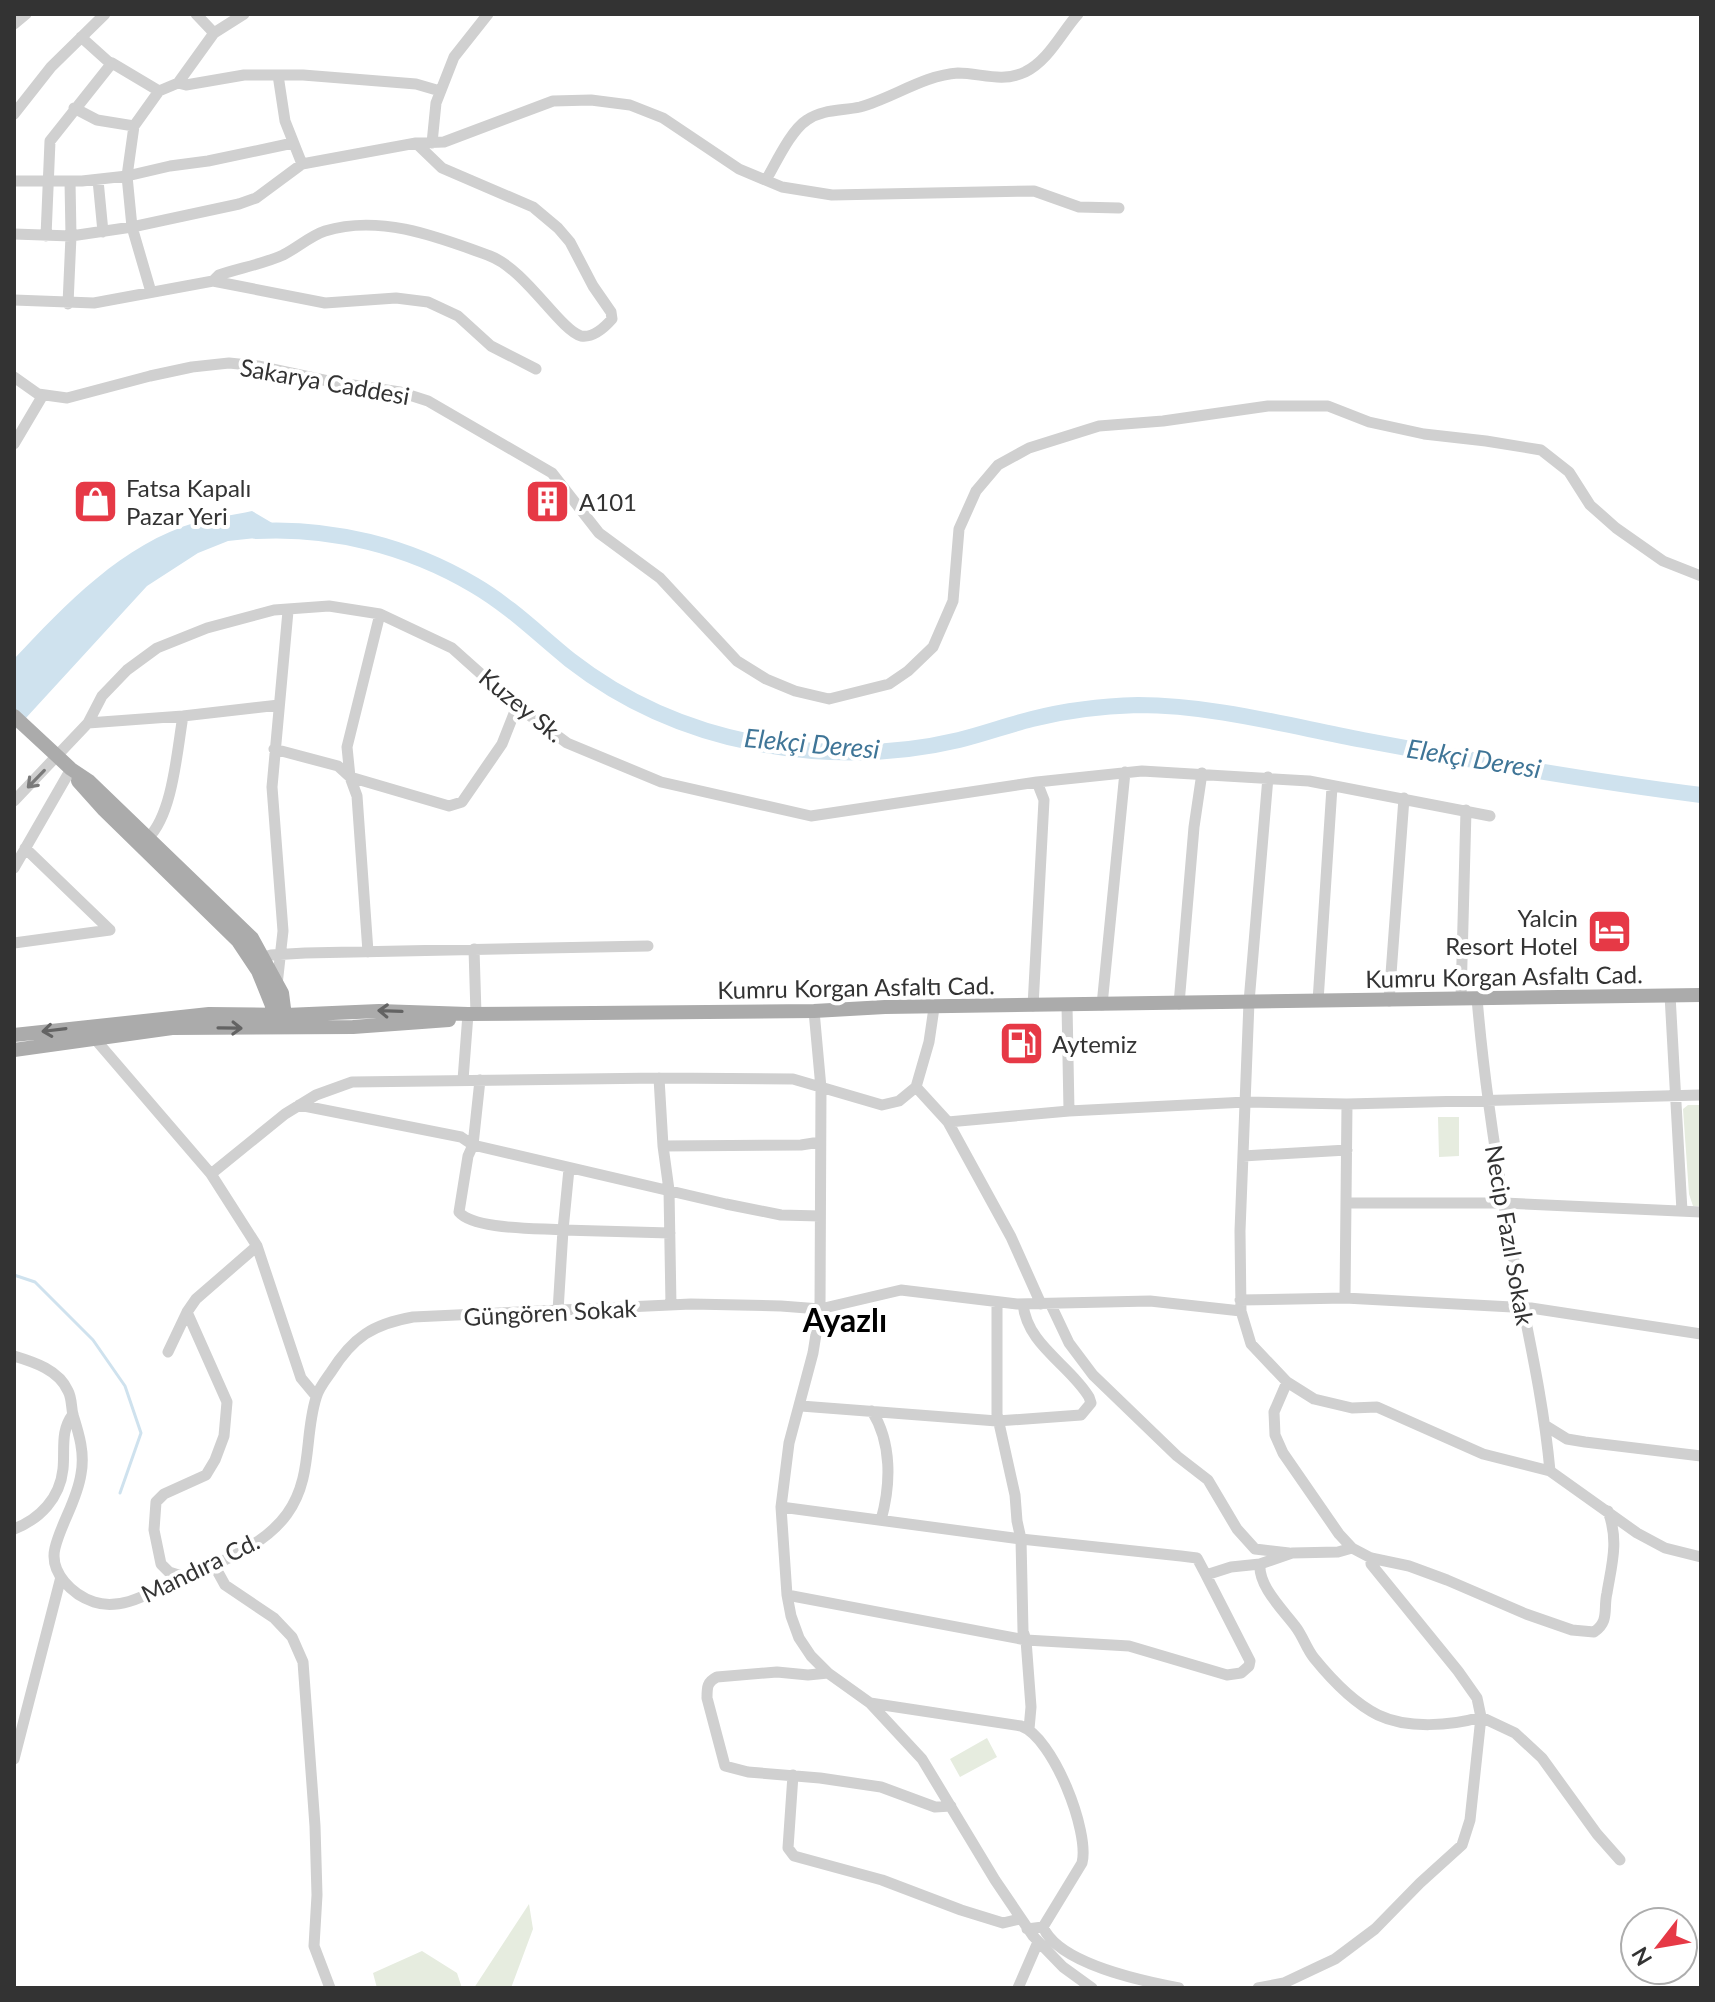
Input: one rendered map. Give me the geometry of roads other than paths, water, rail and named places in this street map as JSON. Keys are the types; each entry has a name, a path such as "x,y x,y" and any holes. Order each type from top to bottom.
{"main road":[{"path":"14,716 71,769 89,781 107,806"},
{"path":"71,769 80,785 252,938 280,1022"},
{"path":"258,960 277,985 280,1022"},
{"name":"Kumru Korgan Asfaltı Cad.","path":"14,1035 209,1014 280,1022 379,1011 472,1014 814,1011 1701,995"},
{"path":"14,1050 172,1028 280,1022"}],"street":[{"path":"14,24 26,14"},
{"path":"14,114 51,67 105,14"},
{"path":"196,14 214,33"},
{"path":"151,292 132,227 127,176 134,126 159,91 178,83 214,33 244,14"},
{"path":"432,143 436,103 454,57 488,14"},
{"path":"766,180 781,153 806,120 828,111 860,107 942,76 960,73 979,77 1014,76 1028,70 1047,54 1078,14"},
{"path":"81,37 111,64 159,91"},
{"path":"46,236 50,141 111,64"},
{"path":"178,83 186,85 244,75 303,75 416,84 440,91"},
{"path":"278,75 280,99 302,164"},
{"path":"14,234 71,236 103,232 256,198 302,164 416,143 444,142 553,101 630,105 663,118 739,169 782,187 832,195 1034,191 1079,207 1119,208"},
{"path":"74,108 97,120 134,126"},
{"path":"14,181 98,180 293,143"},
{"path":"213,281 219,275 282,255 323,231 362,224 383,224 494,257 531,286 571,330 582,336 592,335 606,326 612,319 611,312 570,242 558,228 533,207 442,168 416,143"},
{"path":"98,180 103,232"},
{"path":"68,304 70,181"},
{"path":"14,300 94,303 213,281 325,303 396,298 428,302 458,316 491,346 536,369"},
{"name":"Sakarya Caddesi","path":"43,395 67,398 178,370 229,363 400,392 428,401 552,473 599,533 660,578 737,661 766,679 795,691 829,699 889,684 933,647 953,601 959,529 976,491 998,465 1029,448 1099,426 1163,421 1268,406 1328,406 1369,422 1424,434 1541,450 1569,472 1590,505 1616,528 1663,561 1701,576"},
{"path":"14,377 22,385 43,395 14,444"},
{"name":"Kuzey Sk.","path":"14,801 53,752 88,723 102,696 127,670 157,648 207,628 274,610 329,606 380,614 452,648 517,706 567,743 661,782 811,816 1125,772 1202,773 1309,781 1490,816"},
{"path":"277,985 283,931 272,787 288,611"},
{"path":"368,952 357,796 350,777 347,747 380,614"},
{"path":"88,723 279,705"},
{"path":"274,749 338,766 350,777 449,806 462,802 502,744 517,706"},
{"path":"145,842 157,828 164,812 183,716"},
{"path":"14,868 71,769"},
{"path":"1102,1005 1125,772"},
{"path":"1179,1004 1194,827 1202,773"},
{"path":"1268,777 1249,1002 1243,1156 1240,1306 1251,1344 1287,1382 1314,1399 1352,1408 1377,1407 1483,1454 1550,1471 1637,1533 1665,1548 1701,1557"},
{"path":"1033,1006 1044,800 1037,782"},
{"path":"1318,1001 1332,787"},
{"path":"1389,1001 1404,798"},
{"path":"1461,998 1466,810"},
{"path":"14,943 110,930 25,848"},
{"path":"258,960 281,954 648,946"},
{"path":"463,1080 472,1014 474,949"},
{"path":"1670,995 1682,1211"},
{"name":"Necip Fazıl Sokak","path":"1477,998 1486,1100 1546,1426 1550,1471"},
{"path":"1067,1005 1069,1111"},
{"path":"211,1174 299,1105 316,1095 352,1082 793,1079 882,1105 899,1101 916,1087 929,1042 934,1008"},
{"path":"814,1011 821,1088 820,1309 801,1406 789,1443 781,1507 791,1616 799,1638 811,1656 828,1673 870,1703 922,1759 1038,1942 1063,1967 1092,1988"},
{"path":"95,1039 211,1174 257,1246 301,1378 316,1396"},
{"path":"659,1078 669,1190 671,1305"},
{"path":"480,1080 473,1145 468,1156 459,1212 462,1216 505,1226 670,1233"},
{"path":"916,1087 948,1122 1069,1343 1093,1375 1177,1456 1208,1480 1237,1529 1255,1549 1292,1553 1338,1552 1352,1548"},
{"path":"948,1122 1069,1111 1246,1102 1347,1104 1701,1095"},
{"path":"1345,1298 1347,1104"},
{"path":"299,1105 461,1137 473,1145 569,1169 781,1215 820,1216"},
{"path":"663,1146 801,1145 820,1142"},
{"path":"1243,1156 1347,1150"},
{"path":"558,1311 569,1169"},
{"path":"1347,1203 1504,1203 1701,1212"},
{"path":"168,1352 196,1299 257,1246"},
{"name":"Güngören Sokak","path":"316,1396 343,1354 363,1334 386,1322 413,1317 671,1305 820,1309 901,1290 1046,1305 1150,1301 1240,1306 1345,1298 1531,1308 1701,1334"},
{"path":"997,1302 997,1421 1015,1495 1021,1539 1023,1631 1031,1707 1029,1729"},
{"path":"801,1406 997,1421 1081,1415 1091,1403 1084,1389 1042,1345 1024,1314 1023,1304"},
{"path":"182,1579 161,1564 154,1530 156,1502 164,1494 206,1475 224,1436 227,1402 187,1312"},
{"path":"14,1356 38,1364 56,1375 69,1391 82,1447 82,1472 75,1501 54,1550 55,1564 61,1577 14,1759"},
{"path":"1287,1382 1274,1412 1275,1435 1283,1453 1339,1534 1352,1548 1371,1558 1409,1566 1561,1626 1594,1632 1603,1626 1606,1617 1606,1596 1615,1560 1615,1538 1608,1511"},
{"name":"Mandıra Cd.","path":"61,1577 71,1589 97,1603 114,1605 145,1596 214,1565 274,1530 289,1513 299,1492 309,1452 316,1396"},
{"path":"872,1411 883,1430 888,1448 885,1507 881,1520"},
{"path":"14,1529 31,1522 46,1509 55,1495 63,1471 64,1430 73,1414"},
{"path":"1546,1426 1567,1439 1701,1456"},
{"path":"781,1507 1021,1539 1197,1558 1250,1661 1241,1673 1227,1675 1129,1646 1026,1640 787,1595"},
{"path":"1206,1575 1231,1567 1260,1564 1292,1553"},
{"path":"1258,1988 1284,1983 1335,1959 1375,1929 1462,1845 1470,1820 1481,1717 1477,1698 1371,1564 1371,1558"},
{"path":"1260,1564 1259,1571 1267,1588 1299,1631 1312,1656 1344,1690 1378,1715 1404,1722 1459,1724 1481,1717 1515,1733 1542,1758 1597,1834 1620,1860"},
{"path":"214,1565 225,1585 274,1618 292,1637 303,1662 315,1826 317,1895 314,1946 330,1988"},
{"path":"828,1673 777,1672 717,1677 707,1687 707,1698 725,1766 748,1772 881,1787 935,1807 951,1806"},
{"path":"870,1703 1029,1729 1053,1759 1085,1844 1082,1863 1043,1927"},
{"path":"793,1775 788,1848 794,1856 882,1880 1003,1923 1043,1927"},
{"path":"1043,1927 1048,1938 1084,1961 1150,1983 1179,1988"},
{"path":"1018,1988 1038,1942"}],"water":[{"path":"252,511 279,527 264,537 228,541 198,553 147,586 14,731 14,659 75,597 120,561 170,532 204,520"}],"waterway":[{"name":"Elekçi Deresi","path":"256,531 341,536 396,550 449,571 512,611 570,660 612,689 681,722 755,743 832,752 908,749 959,740 1072,711 1098,707 1166,706 1251,717 1532,770 1701,795"},
{"path":"14,1275 35,1282 93,1340 125,1386 141,1433 120,1493"}],"place":[{"name":"Fatsa Kapalı Pazar Yeri","path":"95,501"},
{"name":"A101","path":"548,501"},
{"name":"Yalcin Resort Hotel","path":"1609,931"},
{"name":"Aytemiz","path":"1021,1043"}],"district":[{"name":"Ayazlı","path":"845,1319"}]}
